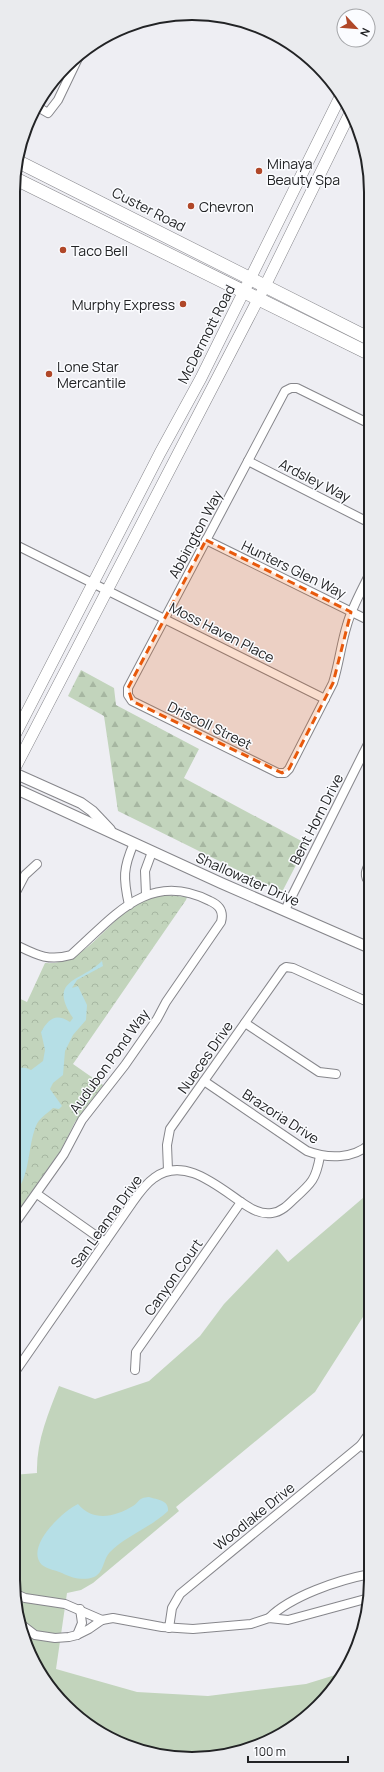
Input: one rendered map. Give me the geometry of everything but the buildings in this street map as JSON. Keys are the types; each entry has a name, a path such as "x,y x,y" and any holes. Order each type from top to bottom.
{"main road":[{"name":"McDermott Road","path":"20,725 244,293 338,101"},
{"path":"20,760 258,300 347,119"},
{"path":"312,152 328,160"},
{"name":"Custer Road","path":"22,164 364,335"},
{"path":"20,181 364,351"},
{"path":"160,453 174,460"},
{"path":"28,708 42,715"}],"street":[{"path":"41,109 48,113 58,100 74,67"},
{"name":"Abbington Way","path":"128,695 128,688 282,395 291,388 304,390 364,421"},
{"name":"Ardsley Way","path":"248,461 364,520"},
{"name":"Hunters Glen Way","path":"206,540 364,618"},
{"name":"Moss Haven Place","path":"20,547 325,699"},
{"path":"325,699 337,672 351,612 364,586"},
{"name":"Driscoll Street","path":"128,695 132,701 282,773 289,769 325,699"},
{"name":"Bent Horn Drive","path":"285,910 364,752"},
{"name":"Shallowater Drive","path":"20,775 74,800 92,811 114,834"},
{"name":"Shallowater Drive","path":"20,791 152,852 364,945"},
{"path":"55,807 65,806 74,800"},
{"path":"129,904 124,879 126,862 134,843"},
{"path":"20,947 40,956 60,958 71,955 129,904 146,894 145,872 152,852"},
{"path":"20,885 25,875 37,864"},
{"name":"Audubon Pond Way","path":"20,1217 64,1154 82,1120 130,1059 157,1019 166,1002 221,922 221,911 217,905 195,893 169,890 146,894"},
{"name":"Nueces Drive","path":"168,1170 167,1145 170,1129 283,969 293,968 364,1001"},
{"path":"245,1023 319,1072 336,1074"},
{"name":"Brazoria Drive","path":"204,1081 307,1151 320,1156 345,1156 364,1149"},
{"path":"168,1170 186,1170 206,1178 253,1210 263,1214 272,1214 280,1211 309,1186 317,1173 320,1156"},
{"name":"San Leanna Drive","path":"20,1365 144,1188 154,1178 168,1170"},
{"path":"37,1194 105,1242"},
{"name":"Canyon Court","path":"135,1370 136,1352 241,1202"},
{"name":"Woodlake Drive","path":"169,1628 172,1608 180,1594 361,1445 364,1441"},
{"path":"269,1618 279,1608 301,1598 343,1580 364,1575"},
{"path":"20,1596 25,1598 56,1602 80,1609 102,1620"},
{"path":"27,1629 41,1636 69,1637 89,1629 102,1620 119,1618 169,1628 193,1629 250,1624 269,1618 288,1620 363,1600"},
{"path":"77,1635 82,1623 80,1609"}],"highlighted area":[{"path":"206,540 351,612 333,683 289,769 282,773 132,701 128,688"}],"green space":[{"path":"81,670 114,688 116,705 199,749 184,778 307,844 282,892 118,811 104,716 68,696"},
{"path":"166,895 187,897 73,1064 103,1085 75,1122 61,1150 20,1208 20,999 27,1002 45,963 58,962 81,952 135,905 147,899"},
{"path":"364,1197 364,1315 315,1392 176,1507 179,1511 93,1583 81,1590 67,1593 56,1669 137,1692 208,1696 306,1684 336,1675 314,1702 288,1723 258,1739 247,1743 214,1751 181,1752 158,1749 137,1743 126,1739 96,1723 70,1702 49,1676 33,1646 23,1614 20,1591 20,1474 37,1473 38,1450 47,1418 59,1386 95,1399 149,1381 200,1336 224,1304 277,1249 288,1262"}],"water":[{"path":"102,961 103,966 77,980 72,988 78,986 87,1005 86,1020 73,1035 65,1051 63,1075 53,1083 50,1089 62,1106 59,1109 53,1108 37,1123 33,1135 26,1171 20,1186 20,1068 31,1070 43,1061 45,1050 41,1032 44,1027 53,1018 61,1018 70,1022 73,1018 66,1005 64,996 65,988 77,978 94,968"},
{"path":"149,1497 165,1503 168,1507 168,1511 110,1552 102,1569 94,1577 86,1579 69,1576 46,1568 42,1565 38,1557 38,1549 42,1540 55,1522 71,1508 78,1504 90,1513 104,1516 112,1515 135,1505 142,1498"}],"place":[{"name":"Minaya Beauty Spa","path":"259,171"},
{"name":"Chevron","path":"191,206"},
{"name":"Taco Bell","path":"63,250"},
{"name":"Murphy Express","path":"183,304"},
{"name":"Lone Star Mercantile","path":"49,374"}]}
